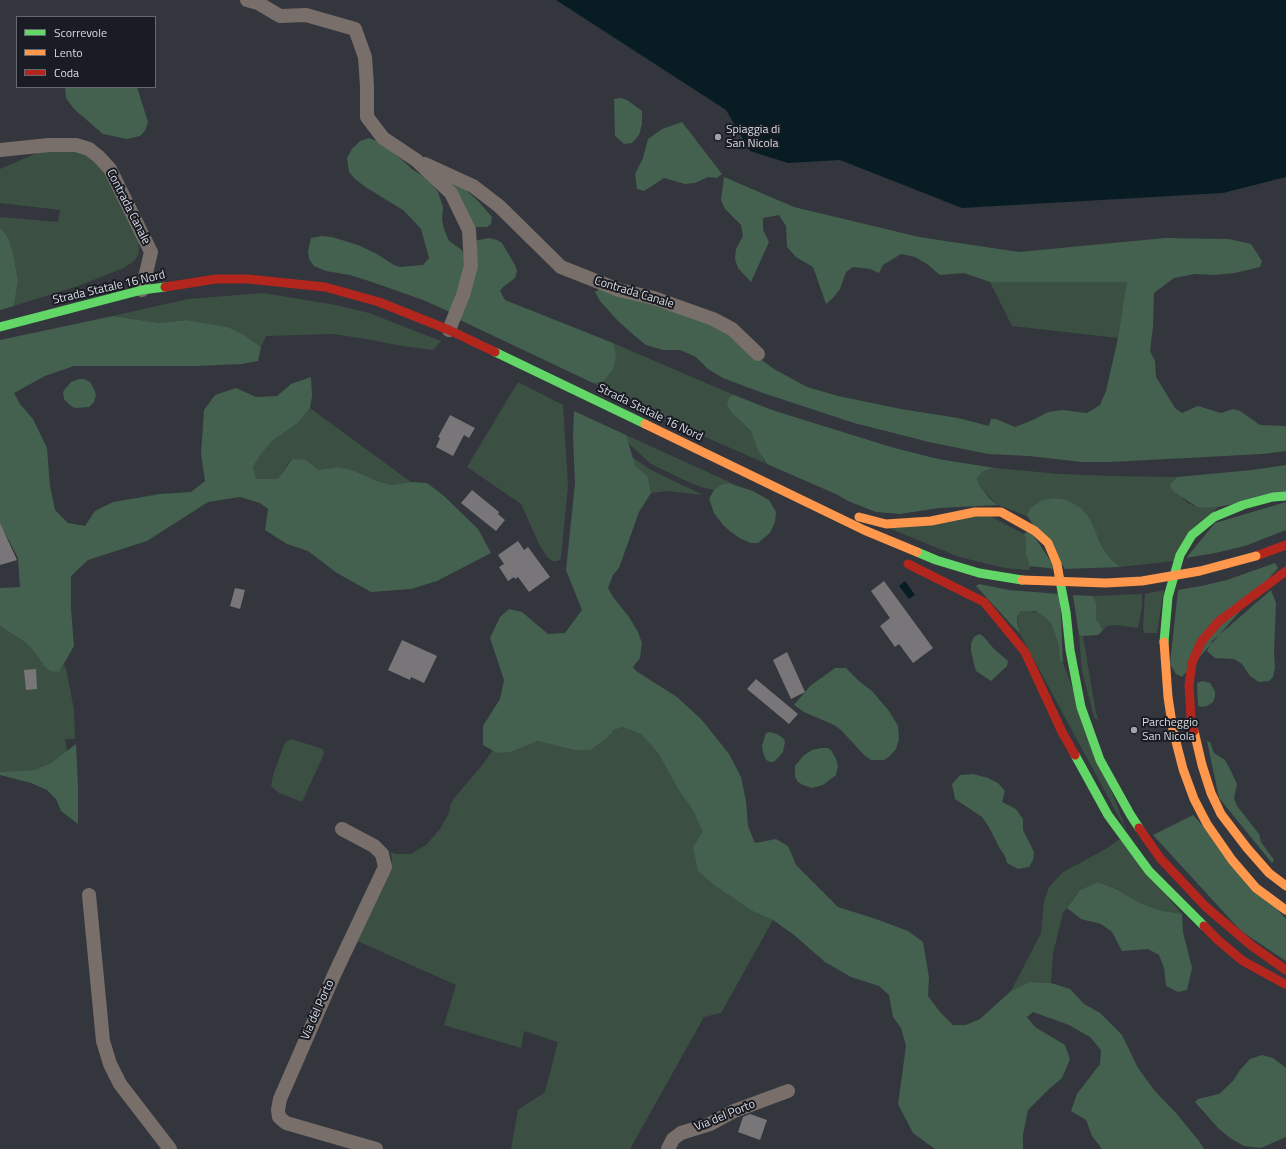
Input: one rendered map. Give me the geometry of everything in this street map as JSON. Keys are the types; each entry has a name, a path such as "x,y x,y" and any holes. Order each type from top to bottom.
{"main road":[{"name":"Strada Statale 16 Nord","path":"0,327 142,290 216,279 256,280 325,287 379,302 449,330 864,530 936,560 979,573 1022,580 1106,583 1142,581 1200,571 1256,556 1286,545"},
{"path":"770,484 838,528"},
{"path":"1286,496 1273,497 1251,503 1214,517 1192,535 1180,555 1168,597 1164,638 1168,697 1174,730 1182,768 1194,798 1207,824 1232,860 1256,888 1286,910"},
{"path":"821,509 886,524 931,521 975,512 1001,512 1035,531 1048,543 1056,564 1064,598 1070,650 1081,707 1100,760 1130,814 1160,858 1206,907 1252,946 1286,970"},
{"path":"898,559 984,602 1024,652 1062,732 1108,815 1149,871 1219,941 1243,961 1286,984"},
{"path":"1286,571 1218,622 1201,642 1192,663 1190,685 1191,719 1202,765 1211,793 1222,814 1247,848 1269,872 1286,886"}],"street":[{"name":"Contrada Canale","path":"247,0 258,3 280,16 306,15 355,29 365,57 367,117 383,138 416,160 473,186 516,222 561,267 619,290 654,298 713,319 732,329 758,354"},
{"name":"Contrada Canale","path":"0,150 49,145 76,145 89,149 100,157 110,170 151,252 142,290"},
{"name":"Contrada Canale","path":"416,160 451,193 469,230 471,266 463,295 449,330"},
{"name":"Via del Porto","path":"342,829 374,846 382,854 385,866 330,983 280,1099 278,1110 279,1117 286,1124 376,1149"},
{"path":"89,895 103,1041 110,1064 120,1084 170,1149"},
{"name":"Via del Porto","path":"668,1149 673,1139 681,1133 710,1124 734,1112 788,1091"}],"green space":[{"path":"65,88 137,88 148,122 145,131 140,136 127,139 103,134 74,109 66,98"},
{"path":"621,98 627,100 642,111 642,124 639,135 632,143 624,144 615,136 614,99"},
{"path":"682,122 722,174 717,178 708,177 695,183 685,184 664,178 644,191 637,189 635,174 643,158 648,139 662,129"},
{"path":"369,138 384,144 412,169 429,180 438,192 443,207 442,220 444,229 449,241 462,250 467,262 450,312 423,300 372,282 350,275 326,271 314,266 309,259 308,251 311,238 322,236 332,237 358,245 400,267 423,265 429,258 421,229 409,216 403,210 356,180 349,172 347,158 352,149 360,141"},
{"path":"44,150 82,152 103,169 138,236 139,253 134,261 124,268 78,286 14,306 18,280 13,253 7,235 0,228 0,217 58,222 60,210 0,203 0,169"},
{"path":"428,161 464,188 478,201 492,217 491,224 487,227 475,227"},
{"path":"724,177 794,207 919,237 1019,252 1165,238 1229,239 1251,244 1262,261 1260,267 1235,273 1214,275 1195,274 1174,278 1154,293 1153,327 1150,351 1155,361 1156,377 1175,408 1182,413 1198,406 1221,413 1233,409 1240,411 1260,425 1286,426 1286,451 1263,454 1110,462 1082,462 1029,456 988,454 929,442 854,423 760,392 723,378 708,369 696,357 680,350 663,350 646,345 619,322 600,301 595,292 602,287 707,319 774,369 807,387 838,396 901,409 958,418 989,426 991,419 996,419 1015,427 1048,412 1062,410 1087,413 1100,405 1106,391 1118,338 1127,282 990,282 964,273 940,275 927,264 915,257 901,254 883,265 879,273 870,269 853,267 846,272 840,289 826,304 813,267 796,257 787,247 786,226 779,215 763,218 763,230 769,242 751,282 738,268 735,259 736,249 743,236 741,225 725,209 721,200"},
{"path":"0,228 7,235 13,253 18,280 14,306 0,310"},
{"path":"489,238 502,243 517,271 515,278 500,291 505,300 613,343 616,354 613,369 603,382 593,383 460,320 474,241"},
{"path":"990,282 1128,282 1118,338 1012,326"},
{"path":"263,293 336,305 369,313 441,341 433,350 333,334 266,336 261,347 244,335 228,327 187,320 159,323 113,316 188,299"},
{"path":"113,316 159,323 187,320 228,327 244,335 261,347 258,361 242,364 196,366 74,366 45,376 14,393 20,404 33,419 47,448 50,486 55,510 68,523 85,526 95,511 113,502 160,494 191,492 205,481 201,454 204,410 215,395 236,388 256,397 277,396 291,384 311,377 312,396 310,408 299,422 272,441 261,454 253,467 256,479 278,479 292,459 306,460 318,470 339,467 355,471 377,481 391,485 411,482 427,483 444,496 478,529 491,553 437,581 411,589 371,592 337,573 308,551 287,544 265,530 268,509 260,503 240,497 208,502 147,541 88,560 71,576 71,609 74,646 59,672 51,671 45,667 26,643 0,626 0,588 20,587 18,558 5,533 0,532 0,340"},
{"path":"613,343 734,395 730,396 731,412 751,431 764,461 767,464 689,430 593,383 603,382 616,354"},
{"path":"84,379 90,382 94,389 96,395 94,402 89,407 75,408 64,399 63,392 65,389 71,382"},
{"path":"518,382 563,405 568,485 561,558 558,561 552,561 547,557 539,544 521,504 467,467"},
{"path":"734,395 772,410 891,447 938,459 995,468 986,470 977,478 979,485 990,499 998,505 939,508 900,514 876,512 848,501 838,495 767,464 758,450 751,431 731,412 727,404 730,396"},
{"path":"310,408 411,482 391,485 377,481 355,471 339,467 318,470 291,459 278,479 256,479 253,467 261,454 272,441 299,422"},
{"path":"574,411 626,435 635,465 648,477 651,493 639,512 619,568 613,575 608,588 613,597 629,617 638,632 642,643 640,658 633,667 636,671 677,697 702,720 729,754 741,777 746,801 748,826 755,843 776,839 788,846 796,865 838,907 908,931 923,942 929,977 928,996 940,1012 953,1025 966,1025 980,1019 1011,991 1029,982 1051,983 1070,989 1084,1004 1100,1013 1122,1035 1138,1068 1154,1090 1176,1113 1204,1149 1102,1149 1092,1136 1086,1120 1071,1111 1077,1094 1100,1064 1101,1050 1090,1037 1069,1025 1033,1012 1027,1017 1035,1027 1065,1045 1070,1059 1062,1078 1028,1110 1023,1134 1023,1149 935,1149 913,1133 898,1104 906,1046 901,1028 893,1017 889,995 879,986 851,977 825,962 794,935 773,920 754,912 713,884 698,871 693,847 703,832 693,810 679,791 658,753 641,734 623,727 614,730 608,737 590,750 575,750 538,741 511,752 497,753 483,745 483,726 500,699 504,680 490,638 500,617 509,609 522,612 548,634 565,633 582,610 566,570 575,483 573,438"},
{"path":"626,435 738,486 728,483 720,485 714,490 701,487 684,480 651,464 628,443"},
{"path":"632,457 651,470 703,495 667,491 651,493 648,477 635,465"},
{"path":"1286,465 1286,494 1218,507 1197,507 1174,492 1170,486 1177,477 1252,470"},
{"path":"995,468 1060,474 1177,477 1173,481 1174,492 1188,503 1204,508 1218,507 1174,561 1120,567 1103,549 1098,536 1027,516 998,505 979,485 977,478 980,473"},
{"path":"728,483 753,491 769,500 776,512 775,522 770,533 758,543 751,543 741,539 723,525 714,513 709,499 714,490 720,485"},
{"path":"1054,498 1067,500 1081,508 1090,519 1103,549 1120,567 1065,569 1027,516 1030,508 1043,500"},
{"path":"1286,502 1286,530 1245,546 1186,558 1215,523"},
{"path":"988,515 1024,534 1026,540 1026,554 1031,565 1029,570 1005,568 959,557 884,526"},
{"path":"1030,530 1056,569 1030,566 1026,554 1026,540 1024,534"},
{"path":"1275,563 1278,568 1182,677 1176,674 1170,664 1178,590 1227,580"},
{"path":"979,584 1009,590 1060,594 1063,663 1060,660 1059,648 1055,634 1051,624 1046,618 1035,611 1021,611 1017,617 1020,634 976,586"},
{"path":"1164,590 1157,633 1144,633 1145,594"},
{"path":"1271,590 1276,603 1274,652 1275,668 1273,677 1269,681 1259,682 1250,676 1242,664 1234,659 1215,658 1207,651 1212,641"},
{"path":"1142,594 1142,607 1138,628 1116,625 1107,626 1103,630 1096,619 1096,607 1093,596"},
{"path":"1073,595 1093,596 1096,604 1096,619 1103,630 1098,635 1079,635"},
{"path":"1026,610 1038,613 1046,618 1051,624 1063,663 1127,832 1020,634 1017,617 1021,611"},
{"path":"0,626 26,643 45,667 59,672 64,664 67,673 74,710 75,739 65,739 67,751 51,763 34,770 0,772"},
{"path":"979,634 983,636 994,649 1008,661 1007,666 991,681 976,671 974,664 971,643 974,637"},
{"path":"1079,635 1083,636 1096,713 1099,721 1094,717 1082,671"},
{"path":"835,668 846,668 860,682 872,691 889,711 898,726 899,739 896,749 884,760 871,760 865,756 841,730 834,725 804,712 794,705 810,686"},
{"path":"1202,681 1210,683 1215,691 1215,697 1213,702 1202,707 1198,706 1197,683"},
{"path":"623,727 641,734 658,753 679,791 693,810 739,901 754,912 773,920 721,1013 704,1017 630,1149 511,1149 518,1110 545,1092 558,1042 524,1031 521,1048 444,1025 456,985 353,939 385,880 392,861 391,852 395,854 411,854 426,845 440,829 449,813 451,803 493,750 497,753 511,752 538,741 554,744 608,737 614,730"},
{"path":"770,732 783,738 785,742 783,752 774,762 766,760 762,746 766,733"},
{"path":"291,739 323,749 324,754 302,802 279,793 271,786 273,775 284,745"},
{"path":"1207,741 1210,742 1214,753 1225,760 1229,767 1237,784 1234,798 1237,806 1259,834 1261,842 1274,860 1272,863 1219,798"},
{"path":"76,744 78,824 61,811 56,799 47,790 31,783 0,775 0,772 34,770 51,763"},
{"path":"821,748 831,750 836,759 838,766 836,775 823,785 812,788 803,785 798,782 795,777 795,766 803,756 812,750"},
{"path":"973,774 988,778 998,783 1005,791 1002,802 1016,809 1023,819 1023,830 1034,852 1033,860 1029,867 1018,869 1007,863 1005,856 982,817 955,799 952,784 960,775"},
{"path":"1193,815 1286,919 1286,961 1241,931 1153,835"},
{"path":"1120,839 1182,914 1158,910 1138,902 1118,890 1098,882 1080,890 1063,913 1053,954 1051,983 1029,982 1011,991 1041,933 1044,901 1049,887 1063,872 1104,850"},
{"path":"1098,882 1118,890 1138,902 1158,910 1182,914 1183,932 1192,968 1187,990 1178,992 1166,986 1164,968 1159,955 1148,949 1122,951 1112,932 1101,924 1081,919 1067,908 1080,890"},
{"path":"1262,1055 1273,1058 1286,1068 1286,1137 1261,1148 1244,1146 1230,1138 1218,1128 1195,1102 1198,1099 1219,1094 1233,1081 1250,1059"}],"water":[{"path":"556,0 1286,0 1286,177 1223,193 962,208 840,160 788,163 750,151 726,110"},
{"path":"905,581 915,595 909,599 899,586"}],"building":[{"path":"450,415 475,428 469,438 464,435 453,456 436,447 440,438 438,437"},
{"path":"472,490 499,512 498,514 505,520 496,531 461,503"},
{"path":"0,523 17,560 0,565"},
{"path":"518,541 524,550 528,547 550,577 529,592 518,577 515,579 514,577 508,581 499,567 504,564 498,555"},
{"path":"884,581 933,648 913,663 899,644 895,647 880,626 890,618 871,591"},
{"path":"235,588 245,590 240,609 230,606"},
{"path":"402,640 437,656 424,683 411,677 410,680 388,670"},
{"path":"787,652 805,692 791,699 773,660"},
{"path":"36,669 37,689 26,690 24,670"},
{"path":"756,679 798,714 789,724 747,689"},
{"path":"750,1114 767,1120 760,1140 738,1132 743,1117"}],"traffic: fast":[{"path":"0,327 142,290 165,287"},
{"path":"495,352 645,424"},
{"path":"1164,642 1168,597 1180,555 1192,535 1214,517 1243,505 1273,497 1286,496"},
{"path":"917,552 936,560 979,573 1022,580"},
{"path":"1060,581 1066,612 1070,650 1081,707 1100,760 1139,828"},
{"path":"1075,755 1108,815 1149,871 1204,926"}],"traffic: slow":[{"path":"645,424 864,530 917,552"},
{"path":"859,517 886,524 931,521 975,512 1001,512 1035,531 1048,543 1057,564 1060,581"},
{"path":"1022,580 1106,583 1142,581 1200,571 1256,556"},
{"path":"1164,642 1168,697 1173,730 1183,769 1194,799 1207,824 1232,860 1256,888 1286,910"},
{"path":"1194,731 1202,765 1211,793 1221,814 1247,848 1269,873 1286,886"}],"traffic: jam":[{"path":"165,287 216,279 248,279 325,287 379,302 449,330 495,352"},
{"path":"1256,556 1286,545"},
{"path":"908,564 984,602 1025,652 1062,732 1075,755"},
{"path":"1194,731 1191,719 1189,685 1192,663 1201,642 1218,622 1286,571"},
{"path":"1139,828 1160,858 1206,907 1252,946 1286,970"},
{"path":"1204,926 1243,961 1285,984"}],"place":[{"name":"Spiaggia di San Nicola","path":"718,137"},
{"name":"Parcheggio San Nicola","path":"1134,730"}]}
